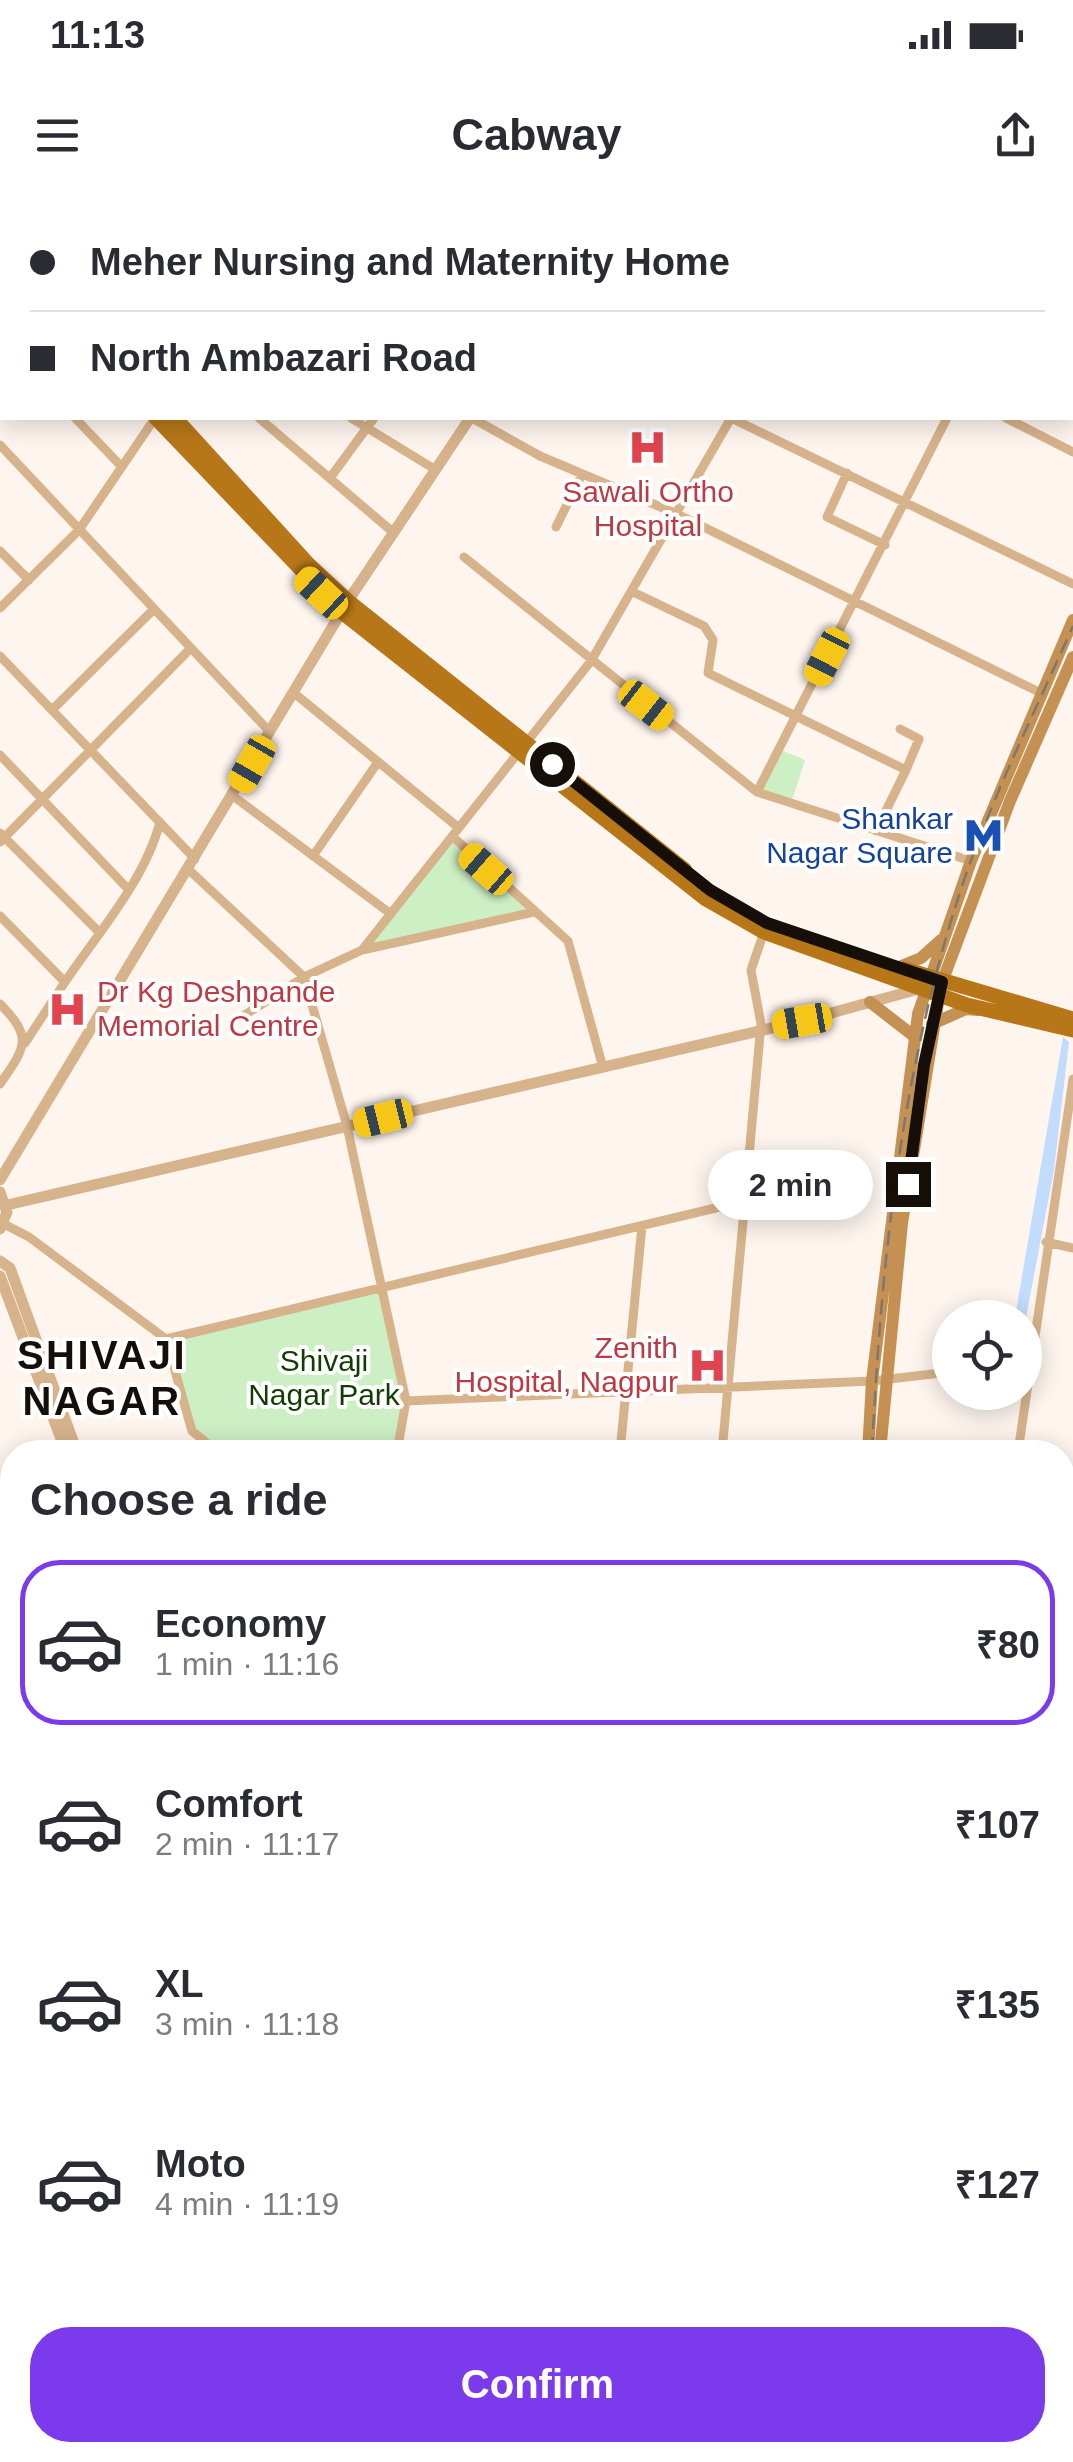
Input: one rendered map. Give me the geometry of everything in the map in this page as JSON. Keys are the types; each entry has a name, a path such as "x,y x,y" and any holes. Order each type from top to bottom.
{"main road":[{"path":"157,420 345,607 706,899 764,932 930,983 1073,1019"},
{"path":"177,420 345,607"},
{"path":"869,1440 872,1381 915,1036 971,861 1073,620"},
{"path":"882,1440 902,1223 932,1024 930,983 1073,657"},
{"path":"520,747 710,890 767,923 899,968 990,1011"},
{"path":"899,968 921,958 946,935"},
{"path":"870,1002 915,1036"},
{"path":"932,1024 966,1009 1073,1030"}],"street":[{"path":"77,420 121,466"},
{"path":"0,608 79,530 154,420"},
{"path":"261,420 394,533"},
{"path":"354,420 436,470"},
{"path":"330,478 373,420"},
{"path":"0,1180 345,607 470,420"},
{"path":"475,420 582,474 677,514 856,600 1042,693"},
{"path":"362,950 591,661 730,420"},
{"path":"735,420 1073,584"},
{"path":"757,792 947,420"},
{"path":"1010,420 1073,452"},
{"path":"0,445 270,732"},
{"path":"847,473 827,517 884,545"},
{"path":"556,527 582,474"},
{"path":"0,551 29,580"},
{"path":"464,558 757,792 971,861"},
{"path":"633,592 704,626 713,640 708,672 906,770"},
{"path":"52,710 154,608"},
{"path":"99,932 1,837 191,648"},
{"path":"0,656 160,822 192,864 304,978 347,1127 406,1401 399,1440"},
{"path":"294,693 456,832 568,941 602,1064"},
{"path":"876,830 919,739 900,729"},
{"path":"0,755 128,889"},
{"path":"313,856 378,762"},
{"path":"233,796 391,914"},
{"path":"0,1084 128,889 155,841 160,822"},
{"path":"240,1018 304,978 362,950 534,912"},
{"path":"0,916 65,982"},
{"path":"723,1440 760,1028 750,970 764,932"},
{"path":"7,1205 870,1002 930,983"},
{"path":"0,1004 20,1024 22,1046"},
{"path":"1038,1300 1073,1079"},
{"path":"0,1192 7,1205 2,1226 28,1237 166,1339 192,1431 203,1440"},
{"path":"166,1339 745,1201"},
{"path":"622,1440 642,1226"},
{"path":"1046,1242 1073,1248"},
{"path":"0,1261 10,1268 73,1440"},
{"path":"0,1276 62,1440"},
{"path":"406,1401 872,1381 932,1374"},
{"path":"1019,1440 1023,1410"}],"green space":[{"path":"779,749 805,760 791,803 757,792"},
{"path":"452,840 528,911 362,950"},
{"name":"Shivaji Nagar Park","path":"381,1288 406,1401 399,1440 203,1440 192,1431 166,1339"}],"water":[{"path":"1063,1037 1069,1042 1054,1170 1029,1300 1018,1300"}],"railway":[{"path":"873,1440 888,1239 923,1030 972,858 1073,626"}],"place":[{"name":"Sawali Ortho Hospital","path":"648,448"},
{"name":"Shankar Nagar Square","path":"983,836"},
{"name":"Dr Kg Deshpande Memorial Centre","path":"67,1009"},
{"name":"Zenith Hospital, Nagpur","path":"708,1365"}],"district":[{"name":"SHIVAJI NAGAR","path":"102,1378"}],"route":[{"path":"552,764 710,890 767,923 942,982 924,1065 908,1184"}]}
